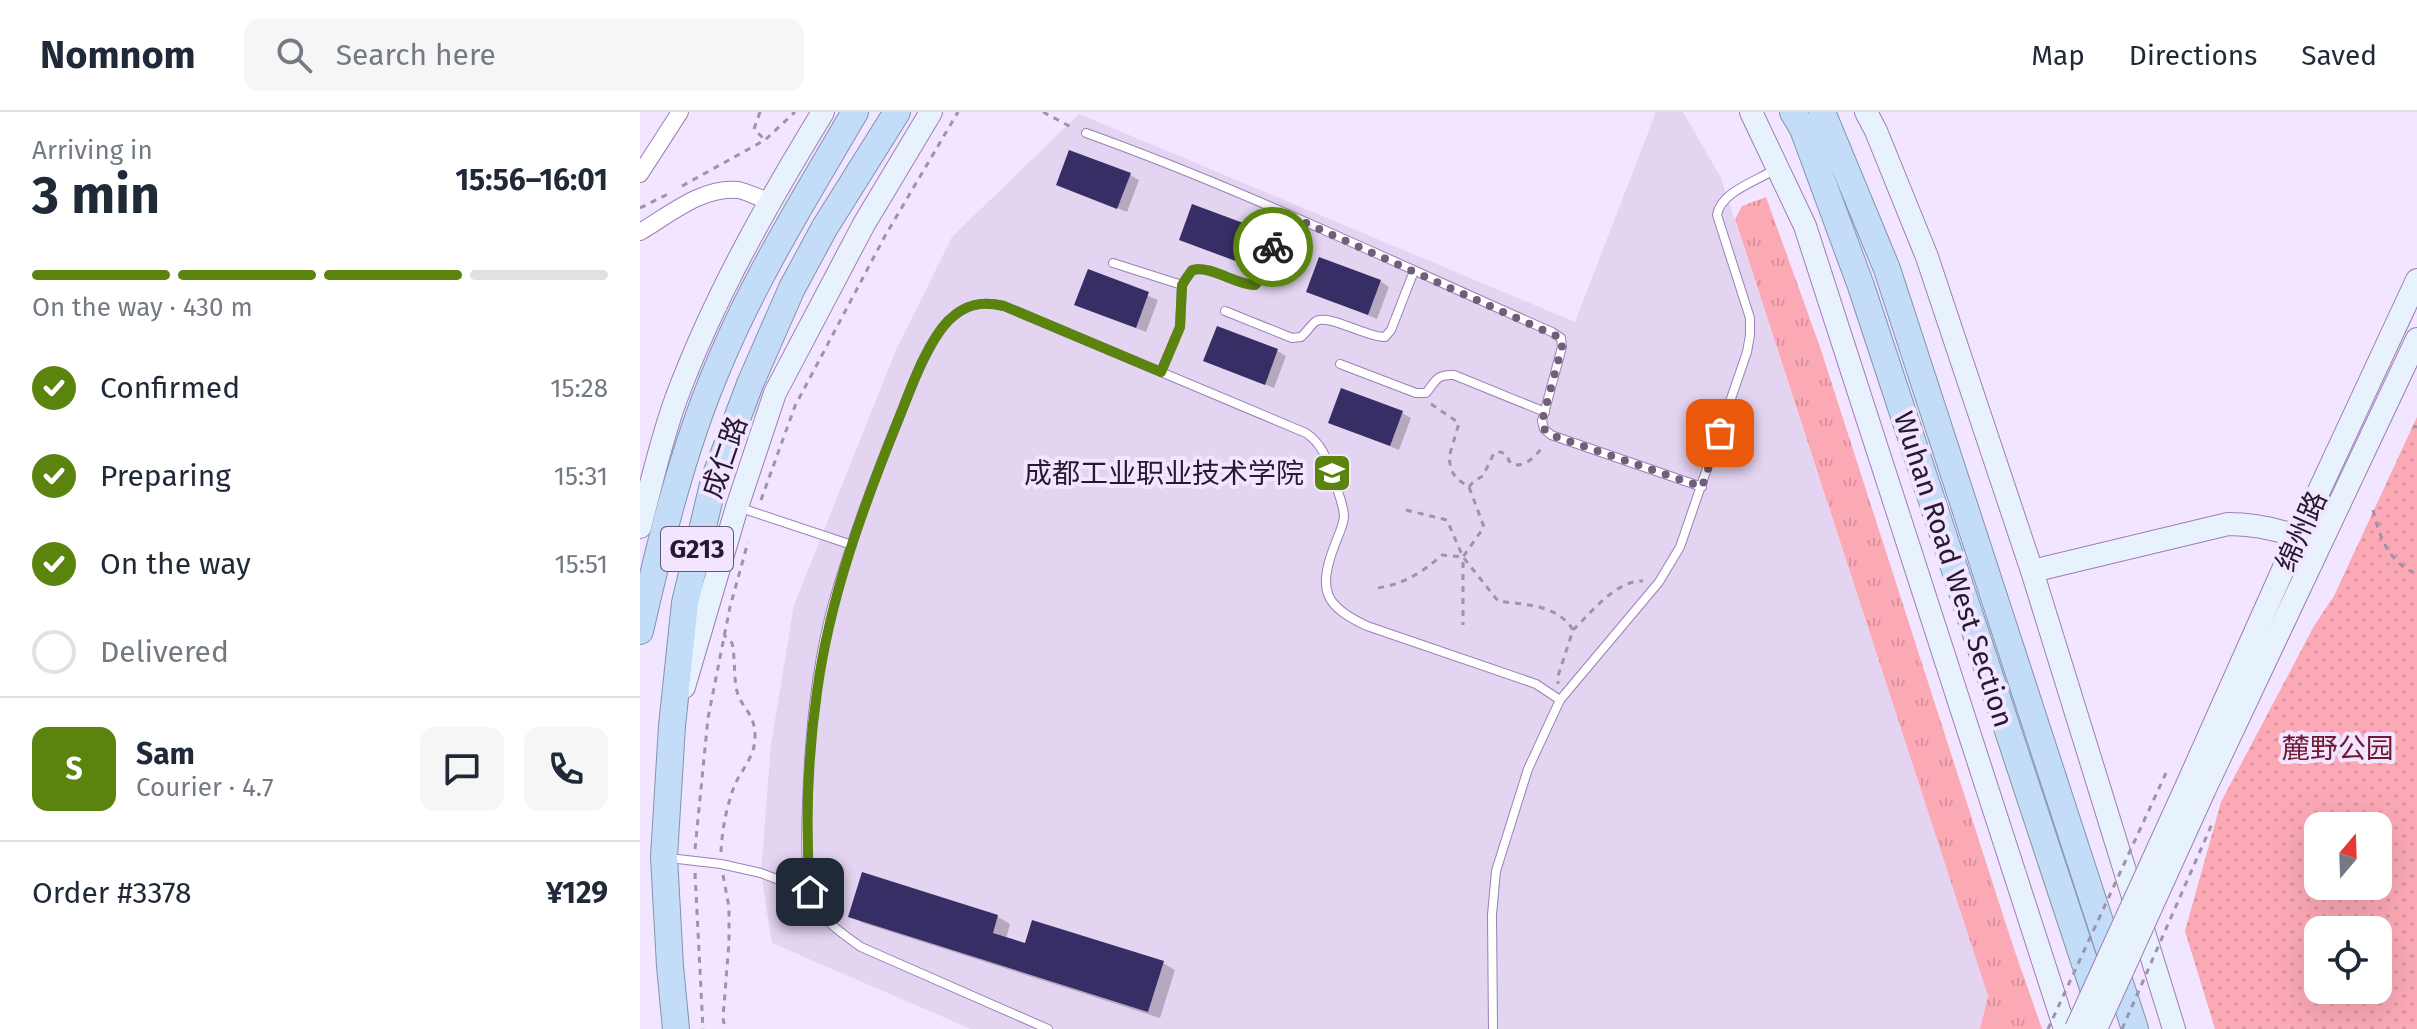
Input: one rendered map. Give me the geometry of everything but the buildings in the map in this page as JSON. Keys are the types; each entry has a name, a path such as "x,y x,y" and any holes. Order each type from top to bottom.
{"highway":[{"name":"成仁路","path":"640,631 682,469 716,370 761,273 855,112"},
{"name":"成仁路","path":"676,1029 664,857 672,726 685,603 719,466 750,384 792,288 825,227 897,112"},
{"name":"Wuhan Road West Section","path":"1793,112 1803,129 1861,286 2106,1029"},
{"name":"Wuhan Road West Section","path":"1822,112 1887,269 2135,1029"}],"main road":[{"path":"640,527 676,401 716,304 768,201 823,112"},
{"path":"672,726 747,510 775,393 864,224 931,112"},
{"path":"1751,112 1805,226 2065,1029"},
{"path":"1866,112 1927,257 2032,571 2174,1029"},
{"name":"绵州路","path":"2196,788 2298,536 2417,280"},
{"name":"绵州路","path":"2196,788 2319,545 2417,339"},
{"path":"2032,571 2228,524 2271,527 2319,545"},
{"path":"2076,1029 2196,788"},
{"path":"2096,1029 2196,788"}],"street":[{"path":"640,174 680,112"},
{"path":"640,232 690,202 716,191 740,190 768,201"}],"lane":[{"path":"1086,133 1156,158 1286,214 1561,338 1562,347 1542,421 1544,429 1551,435 1702,487"},
{"path":"1493,1029 1492,915 1496,871 1528,769 1560,700 1659,582 1680,547 1747,352 1750,335 1750,318 1717,215 1719,205 1727,196 1777,167"},
{"path":"1161,372 1180,327 1182,285 1192,270 1200,268 1246,285 1255,285 1263,274 1286,214"},
{"path":"1113,263 1182,285"},
{"path":"1225,311 1292,338 1301,337 1316,321 1327,319 1375,338 1385,337 1391,330 1414,271"},
{"path":"1048,1029 861,947 818,911 810,892 806,827 808,765 817,688 832,608 884,454 910,390 936,338 949,321 968,307 986,302 1004,306 1296,428 1318,441 1325,453 1344,516 1326,569 1325,587 1332,603 1345,616 1367,626 1536,684 1560,700"},
{"path":"1340,364 1416,393 1426,393 1443,374 1454,375 1545,412"},
{"path":"747,510 852,545"},
{"path":"664,857 761,873 810,892"}],"path":[{"path":"760,112 754,129 765,140"},
{"path":"640,208 765,140 795,112"},
{"path":"703,1029 694,861 708,718 747,510 795,406 885,236 958,112"},
{"path":"1043,112 1086,133"},
{"path":"1426,393 1431,404 1459,423 1449,457 1451,470 1457,479 1469,487 1484,527 1463,557 1463,625"},
{"path":"1469,487 1483,476 1494,453 1501,452 1514,465 1522,466 1536,455 1551,435"},
{"path":"1406,510 1447,520 1463,557 1498,601 1550,609 1566,619 1573,630"},
{"path":"2373,510 2380,540 2405,569 2417,574"},
{"path":"1378,588 1397,585 1425,570 1442,555 1463,557"},
{"path":"1560,700 1558,676 1573,630 1613,592 1636,581 1659,582"},
{"path":"724,635 732,643 736,688 741,702 754,719 755,741 735,786 722,830 721,864 729,907 725,1029"},
{"path":"2048,1029 2166,773"},
{"path":"2122,1029 2215,817"}],"shaded area":[{"name":"成都工业职业技术学院","path":"1656,112 1683,112 1721,178 1988,996 1980,1029 971,1029 772,943 761,873 771,744 794,605 896,350 952,237 1079,114 1575,322"}],"green space":[{"path":"1766,197 1820,347 2042,1029 1980,1029 1988,996 1735,219 1742,206"},
{"name":"麓野公园","path":"2417,417 2417,1029 2215,1029 2185,931 2221,802 2314,626 2334,596"}],"way so far":[{"path":"1273,247 1286,214 1561,338 1562,347 1542,421 1544,429 1551,435 1702,487 1720,433"}],"place":[{"name":"成都工业职业技术学院","path":"1332,473"}],"route":[{"path":"810,892 806,827 808,765 817,688 832,608 884,454 910,390 936,338 949,321 968,307 986,302 1004,306 1161,372 1180,327 1182,285 1192,270 1200,268 1246,285 1255,285 1263,274 1273,247"}]}
